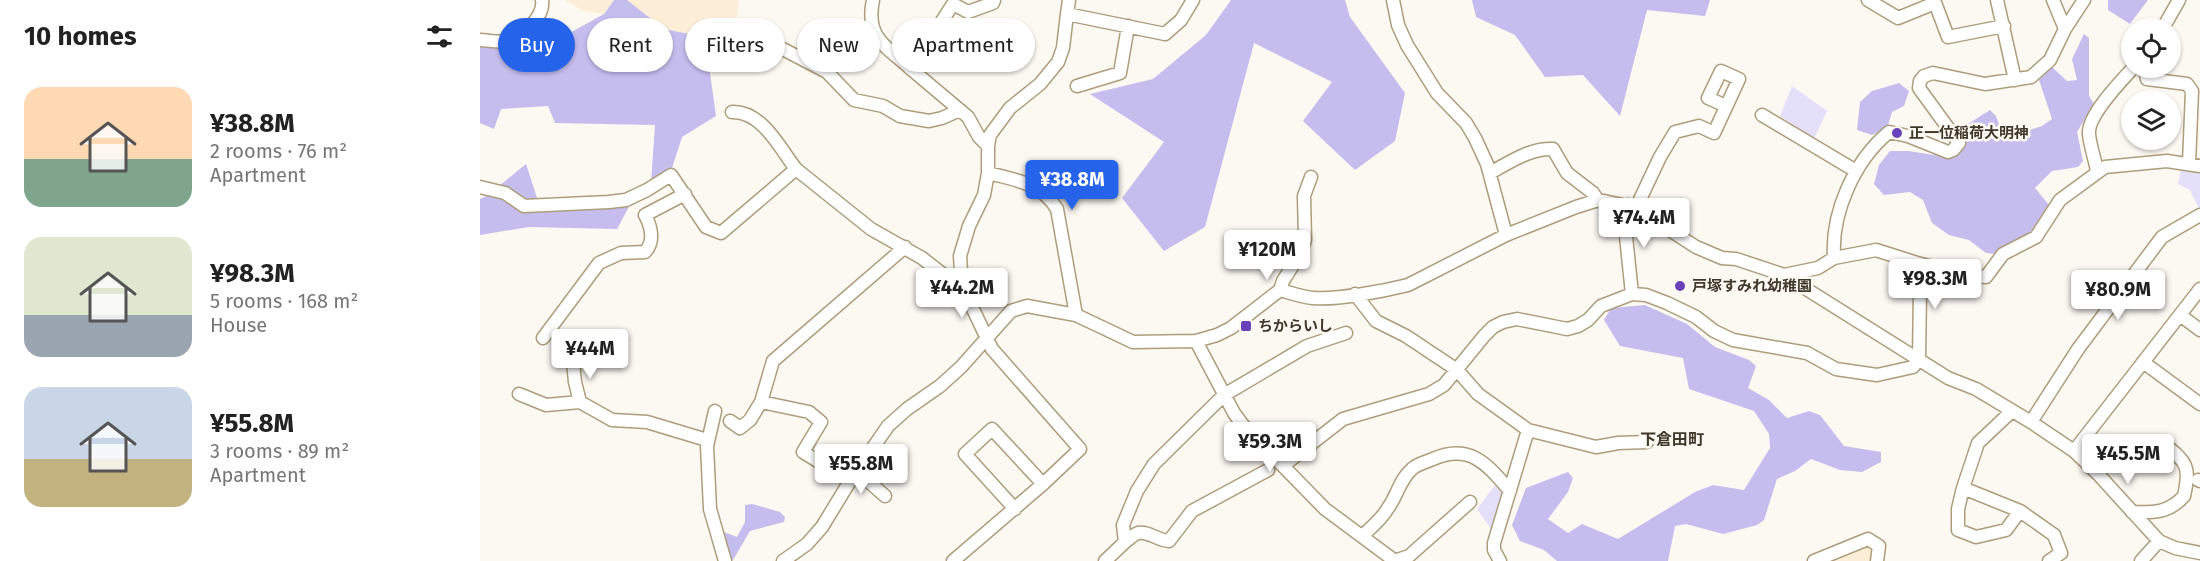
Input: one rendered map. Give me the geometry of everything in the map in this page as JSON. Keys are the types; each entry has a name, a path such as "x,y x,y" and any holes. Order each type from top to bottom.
{"street":[{"path":"480,40 505,41 529,29 543,5 542,0"},
{"path":"873,0 871,21 875,35 892,51"},
{"path":"944,18 953,4 968,12 993,3 994,0"},
{"path":"952,561 1015,509 1080,449 992,349 963,286 960,256 969,226 984,195 990,135 1010,108 1049,74 1058,62 1063,48 1069,0"},
{"path":"1067,14 1165,34 1181,20 1193,0"},
{"path":"1393,0 1398,25 1407,45 1437,93 1466,123 1475,138 1490,173 1506,235"},
{"path":"1868,0 1898,18 1935,2 1948,37 2004,27"},
{"path":"1997,0 2015,80"},
{"path":"2053,0 2065,29"},
{"path":"1834,258 1836,218 1856,171 1878,141 1889,132 1908,136 1948,152 1957,147 1959,143 1927,101 1919,88 1920,81 1933,73 1985,84 2031,77 2050,60 2065,29 2084,0"},
{"path":"2169,18 2180,0"},
{"path":"1077,86 1120,73 1128,26"},
{"path":"785,50 827,72 854,100 883,106 900,116 928,121 960,110"},
{"path":"915,72 968,117 979,137 988,146"},
{"path":"2097,171 2088,134 2090,122 2124,78"},
{"path":"1784,275 1818,268 1834,258 1876,250 1965,275 1986,277 2003,254 2036,237 2060,200 2097,171 2105,167 2156,161 2194,164 2193,92 2187,84 2147,78"},
{"path":"1632,294 1625,227 1632,207 1675,132 1699,126 1714,133 1725,106"},
{"path":"732,112 743,112 763,125 796,169 871,229 905,247 954,283 963,286"},
{"path":"1762,115 1856,171"},
{"path":"1490,173 1525,154 1541,148 1553,149 1567,173 1593,193 1598,201"},
{"path":"480,187 505,193 524,206 609,202 626,200 671,175 706,227 721,233 796,169"},
{"path":"988,173 1036,186 1050,198 1057,209 1076,315"},
{"path":"783,561 807,544 822,527 853,476 888,426 907,409 940,386 988,339 1004,317 1018,308 1035,307 1076,315 1133,342 1196,341 1231,328 1280,290 1301,252 1305,240 1304,196 1311,177"},
{"path":"543,339 599,263 621,253 645,252 649,248 652,228 645,214 685,194"},
{"path":"1280,290 1312,298 1355,294 1408,285 1506,235 1576,207 1598,201 1632,207 1696,247 1722,258 1736,259 1784,275 1948,378 1976,389 2031,422 2074,451 2159,541 2175,548 2200,554"},
{"path":"2031,422 2078,349 2162,237 2200,215"},
{"path":"730,421 740,428 750,420 761,402 772,361 905,247"},
{"path":"1284,465 1342,419 1429,394 1444,385 1484,336 1493,327 1503,322 1517,319 1567,329 1588,320 1601,306 1632,294 1646,295 1667,303 1696,317 1714,331 1733,340 1807,353 1836,369 1877,375 1913,367 1919,359 1920,291 1917,263"},
{"path":"2074,451 2200,289"},
{"path":"1355,294 1376,321 1406,336 1457,370 1478,394 1528,430 1596,447 1618,443 1647,442"},
{"path":"2180,315 2200,330"},
{"path":"1125,542 1123,525 1137,491 1154,464 1224,395 1307,346 1346,333"},
{"path":"1196,341 1242,424 1326,508 1395,561 1409,556 1470,502"},
{"path":"573,362 580,402"},
{"path":"2144,362 2200,404"},
{"path":"519,394 546,405 580,402 612,420 647,422 707,440"},
{"path":"761,402 808,412 821,422 803,452 853,476 885,496"},
{"path":"715,411 707,440 710,509 725,561"},
{"path":"2012,411 1978,443 1958,509 1959,530 1976,537 2006,530 2020,511"},
{"path":"1015,509 965,454 986,435 993,429 1043,484"},
{"path":"1500,561 1496,555 1494,543 1528,430"},
{"path":"2132,512 2155,513 2170,508 2184,496 2187,473 2184,460 2163,443"},
{"path":"1363,535 1389,507 1402,481 1412,468 1442,455 1457,452 1471,456 1485,464 1510,491"},
{"path":"1106,561 1138,533 1149,534 1161,541 1169,541 1192,511 1268,470"},
{"path":"1963,488 2020,511 2054,536 2061,553 2049,561"},
{"path":"1814,561 1868,538 1879,546 1877,561"},
{"path":"2141,561 2159,541"}],"shaded area":[{"path":"565,0 614,0 604,14 583,11"},
{"path":"614,0 627,0 650,18 597,18 604,14"},
{"path":"627,0 739,0 735,18 685,18 685,33 673,31 673,18 650,18"},
{"path":"1231,0 1345,0 1350,17 1405,93 1395,141 1355,170 1303,121 1332,82 1254,43 1205,227 1164,251 1122,198 1164,142 1090,94 1153,79 1206,35"},
{"path":"1472,0 1710,0 1705,16 1647,10 1620,116 1583,75 1545,77 1515,35 1476,17"},
{"path":"2108,0 2148,0 2134,18 2121,18 2108,10"},
{"path":"587,23 587,72 673,72 673,31 685,33 685,72 710,72 716,116 682,137 672,168 651,183 655,125 555,123 548,106 501,109 494,129 480,123 480,45 498,46 498,72 575,72 575,30"},
{"path":"2084,34 2089,38 2089,96 2094,104 2077,132 2083,161 2078,167 2052,171 2035,188 2049,205 2029,234 1995,254 1986,253 1969,240 1949,235 1932,223 1923,200 1910,192 1884,195 1874,184 1879,165 1890,151 1909,151 1952,158 1964,143 1968,124 1990,110 1996,116 2004,138 2042,126 2052,119 2039,80 2045,70 2052,67 2067,81 2077,80 2072,59"},
{"path":"1899,83 1909,91 1904,106 1892,112 1887,128 1872,135 1857,130 1860,102 1872,91"},
{"path":"1792,86 1827,111 1814,139 1780,116"},
{"path":"526,164 538,201 631,203 617,229 529,227 480,235 480,199"},
{"path":"2182,165 2200,169 2200,211 2190,190 2178,184"},
{"path":"1645,305 1687,324 1715,347 1749,360 1756,366 1748,388 1769,400 1787,418 1809,411 1820,415 1844,446 1881,452 1881,462 1862,472 1840,470 1811,459 1795,471 1777,479 1764,520 1757,525 1723,534 1686,524 1675,526 1668,561 1557,561 1544,550 1520,541 1512,525 1526,488 1568,472 1573,478 1568,492 1548,519 1568,533 1582,524 1618,539 1695,492 1713,485 1744,490 1770,448 1769,434 1754,411 1689,389 1683,358 1620,346 1604,320 1611,308"},
{"path":"1496,484 1504,497 1491,529 1477,509"},
{"path":"752,504 780,512 785,517 784,522 750,531 733,560 730,559 722,537 724,532 737,537 745,522 745,505"},
{"path":"1867,544 1874,550 1873,561 1821,561"}],"place":[{"name":"正一位稲荷大明神","path":"1897,133"},
{"name":"戸塚すみれ幼稚園","path":"1680,286"},
{"name":"ちからいし","path":"1246,326"}],"district":[{"name":"下倉田町","path":"1672,439"}]}
